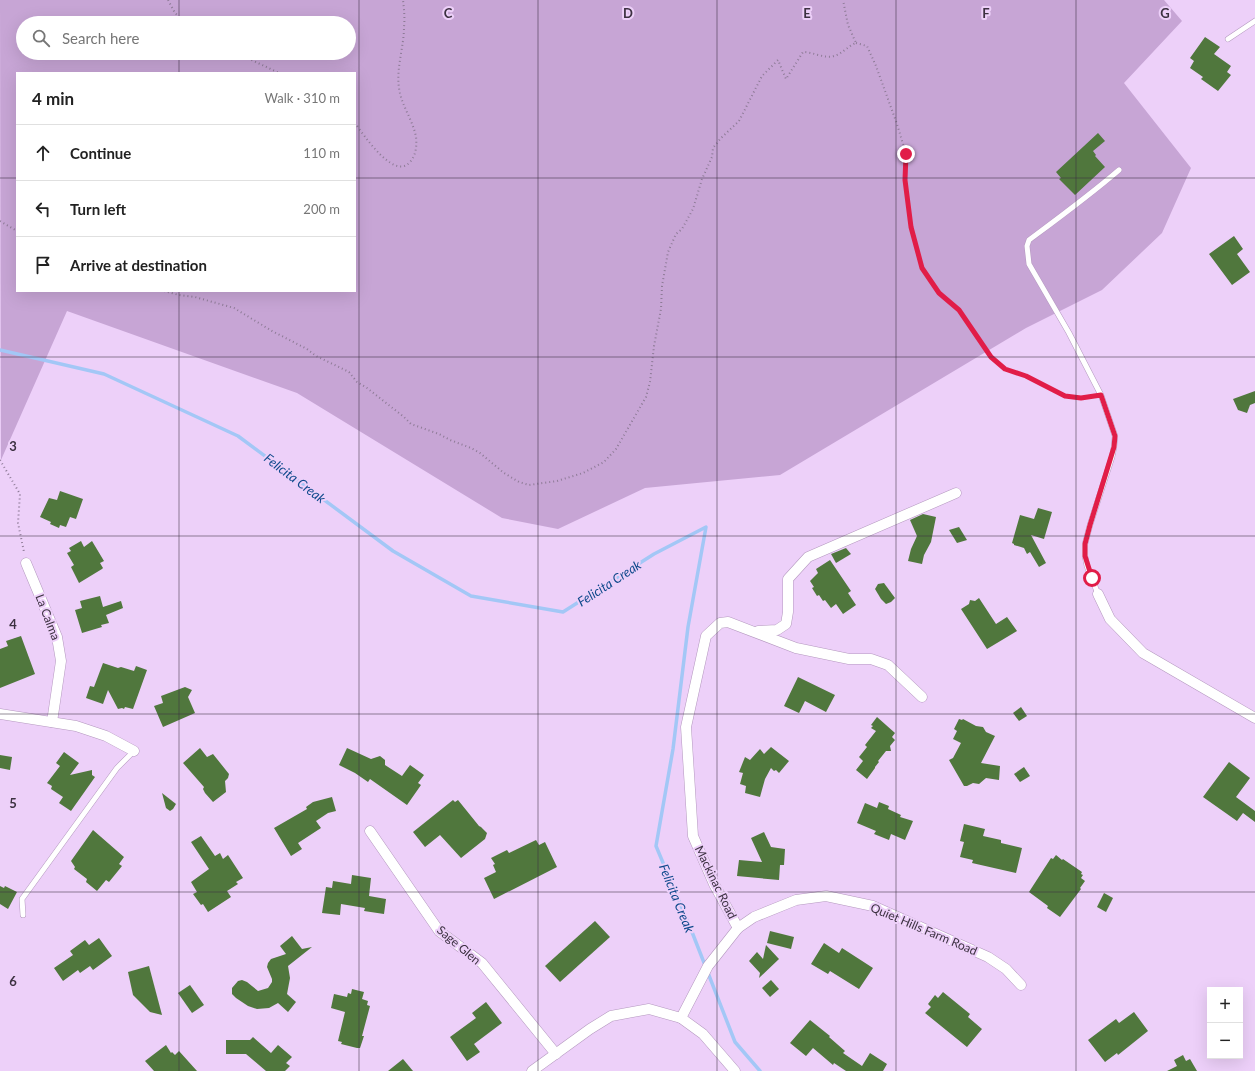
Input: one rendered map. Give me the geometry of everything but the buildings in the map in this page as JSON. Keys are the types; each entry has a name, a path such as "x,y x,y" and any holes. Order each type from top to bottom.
{"street":[{"path":"754,632 777,630 786,624 788,612 788,579 808,557 956,493"},
{"name":"La Calma","path":"26,563 57,637 61,661 52,722"},
{"path":"1098,594 1110,619 1144,653 1255,718"},
{"name":"Mackinac Road","path":"738,928 714,884 693,836 686,727 706,636 720,623 728,622 796,648 849,660 871,659 888,665 922,697"},
{"path":"0,714 76,726 106,736 134,751"},
{"name":"Sage Glen","path":"370,831 439,931 482,963 556,1054"},
{"name":"Quiet Hills Farm Road","path":"681,1018 708,966 738,928 754,917 796,900 826,896 873,906 988,957 1006,969 1021,985"},
{"path":"532,1071 590,1029 611,1016 650,1009 681,1018 703,1034 736,1071"}],"lane":[{"path":"1228,39 1255,21"},
{"path":"1098,594 1087,566 1085,544 1112,457 1115,436 1101,395 1030,264 1027,246 1029,240 1060,218 1119,170"},
{"path":"23,915 22,899 117,768 134,751"}],"path":[{"path":"168,0 179,16"},
{"path":"356,124 375,149 393,165 400,167 409,164 414,157 417,147 416,136 401,100 398,87 404,28 403,0"},
{"path":"843,0 848,25 856,43"},
{"path":"168,292 195,297 234,308 272,332 308,349 316,356 350,372 357,382 368,388 411,424 471,448 519,482 529,485 557,481 583,473 604,462 616,449 646,397 650,382 654,346 662,309 662,286 668,252 676,234 682,229 693,209 702,179 712,157 713,148 739,121 762,76 778,60 786,80 803,52 832,57 838,55 856,43 867,46 876,66 897,124 906,154 905,180 911,227 922,268 939,293 959,310 991,357 1005,369 1026,376 1065,396 1081,398 1101,395"},
{"path":"252,60 277,72"},
{"path":"0,221 16,230"},
{"path":"0,460 20,494 18,523 26,563"}],"shaded area":[{"path":"0,0 1164,0 1182,21 1124,83 1191,168 1162,233 1102,290 1026,328 780,475 645,488 558,529 502,518 297,393 67,311 1,460"}],"waterway":[{"name":"Felicita Creak","path":"0,350 104,374 238,436 393,551 471,596 563,612 654,554 706,527 688,627 673,749 656,846 692,932 735,1042 760,1071"}],"route":[{"path":"906,154 905,180 911,227 922,268 939,293 959,310 991,357 1005,369 1026,376 1065,396 1081,398 1101,395 1115,436 1112,457 1085,544 1087,566 1092,578"}]}
